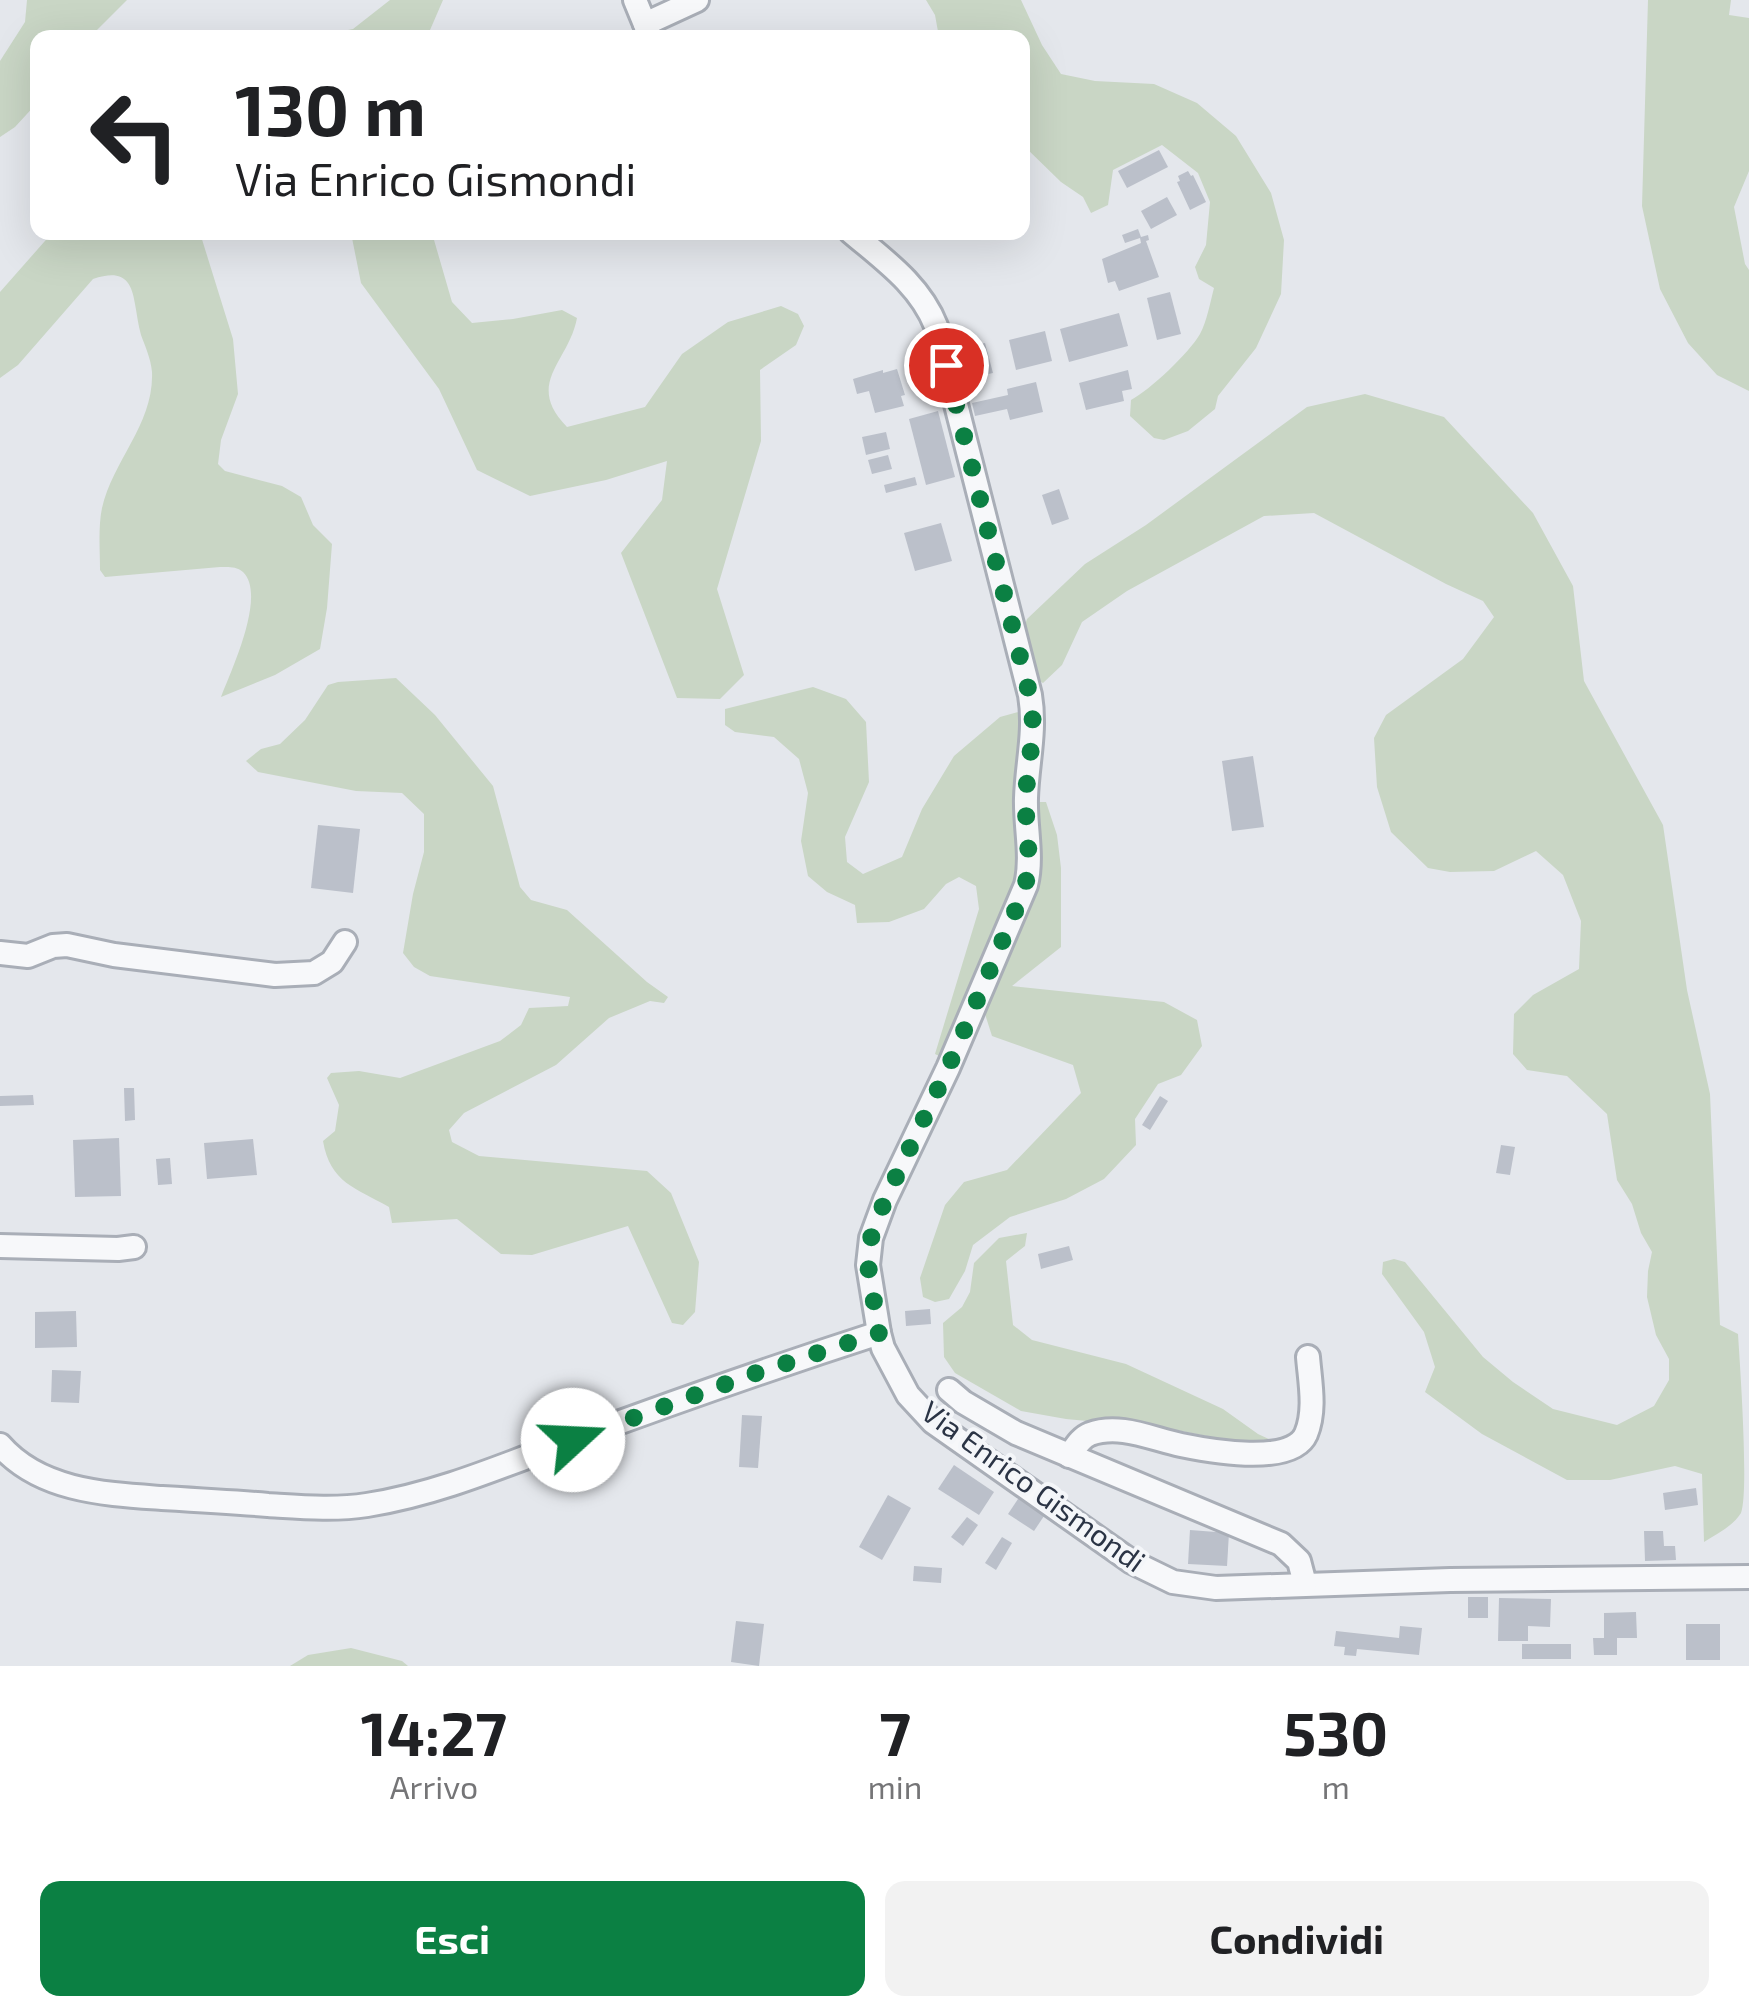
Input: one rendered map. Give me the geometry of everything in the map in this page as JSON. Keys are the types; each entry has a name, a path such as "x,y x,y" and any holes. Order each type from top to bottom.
{"street":[{"path":"636,0 647,30 697,0"},
{"name":"Via Enrico Gismondi","path":"861,240 907,280 936,326 1030,696 1033,725 1026,793 1028,879 871,1238 868,1265 879,1333 908,1395 933,1422 1132,1562 1164,1579 1207,1588 1749,1577"},
{"path":"0,952 28,956 53,946 68,945 114,955 275,976 314,974 332,962 345,942"},
{"path":"0,1246 134,1246"},
{"path":"0,1445 28,1470 80,1488 282,1506 356,1506 397,1499 467,1478 750,1375 879,1333"},
{"path":"1069,1456 1082,1439 1113,1431 1248,1453 1269,1455 1286,1451 1305,1436 1312,1406 1308,1357"},
{"path":"949,1390 1016,1433 1282,1544 1299,1561 1305,1584"}],"green space":[{"path":"27,0 127,0 97,30 30,30 30,111 0,137 0,61 25,22"},
{"path":"390,0 443,0 430,30 348,30"},
{"path":"926,0 1021,0 1061,74 1095,81 1154,84 1197,103 1236,136 1271,193 1284,240 1281,294 1256,348 1218,396 1215,409 1188,431 1164,440 1154,438 1130,416 1131,400 1187,351 1200,334 1208,312 1214,288 1199,279 1195,267 1206,245 1210,202 1198,173 1162,145 1113,170 1108,205 1091,213 1083,197 1030,152 1030,30 938,30"},
{"path":"1648,0 1731,0 1729,15 1749,18 1749,171 1734,207 1749,270 1749,391 1717,375 1688,343 1660,289 1642,206"},
{"path":"46,240 202,240 233,339 238,394 221,440 218,464 225,471 282,486 301,497 313,525 332,544 320,649 275,675 221,697 249,615 249,583 243,572 220,567 105,577 100,570 102,508 151,391 152,372 131,287 117,276 93,279 18,365 0,378 0,292"},
{"path":"352,240 434,240 452,302 472,323 562,310 577,318 549,385 549,398 567,427 645,407 682,354 728,322 781,306 798,314 804,326 796,345 760,370 761,441 717,589 744,675 720,699 677,698 621,553 662,500 667,461 606,480 530,496 477,470 439,389 361,283"},
{"path":"1365,394 1444,417 1533,513 1573,586 1584,681 1663,825 1687,990 1710,1094 1720,1325 1738,1334 1743,1501 1741,1513 1729,1526 1704,1542 1702,1474 1675,1466 1610,1480 1567,1480 1482,1434 1425,1392 1435,1367 1424,1332 1382,1274 1383,1262 1405,1262 1483,1357 1553,1409 1617,1425 1654,1406 1669,1380 1669,1359 1656,1335 1647,1297 1652,1252 1617,1180 1607,1114 1567,1076 1527,1070 1513,1054 1514,1014 1533,995 1579,969 1581,921 1563,875 1536,851 1494,871 1428,868 1391,832 1377,787 1374,738 1386,715 1463,659 1494,617 1483,601 1314,513 1264,516 1127,591 1082,622 1062,665 1043,683 1031,676 1021,637 1027,619 1085,564 1146,525 1307,407"},
{"path":"396,678 435,715 493,786 520,887 531,900 567,910 668,997 664,1003 650,1001 609,1018 556,1065 464,1113 449,1130 452,1142 479,1156 647,1171 671,1193 699,1262 695,1312 683,1325 672,1323 628,1226 532,1255 501,1254 457,1219 392,1223 389,1207 346,1183 326,1155 323,1141 335,1131 339,1105 327,1078 331,1073 359,1071 400,1078 500,1041 521,1025 529,1008 568,1006 570,997 430,976 414,967 403,953 424,852 424,814 402,793 356,791 258,772 246,761 261,749 280,744 305,720 328,685"},
{"path":"813,687 846,699 866,722 869,782 845,837 847,862 863,874 902,857 922,809 954,756 1000,717 1022,711 1018,889 943,1058 935,1054 979,909 976,886 959,877 946,884 924,909 889,922 857,923 855,905 827,892 808,876 801,841 808,793 799,759 774,737 735,732 725,725 725,709"},
{"path":"1035,802 1046,802 1057,835 1061,947 1012,986 1164,1002 1197,1020 1202,1046 1181,1075 1158,1084 1135,1119 1136,1145 1104,1179 1066,1199 1010,1217 973,1245 965,1271 949,1299 935,1302 923,1297 920,1278 945,1205 964,1182 1007,1170 1081,1093 1073,1065 992,1036 985,1014 1040,865"},
{"path":"1027,1233 1025,1246 1006,1261 1013,1325 1032,1340 1126,1364 1223,1409 1275,1442 1258,1446 1171,1429 1021,1411 955,1373 944,1357 943,1323 962,1307 970,1292 974,1263 999,1238"},
{"path":"351,1648 408,1666 290,1666 308,1655"}],"building":[{"path":"1159,150 1168,167 1127,188 1118,171"},
{"path":"1188,171 1206,202 1190,210 1177,182 1178,176"},
{"path":"1167,197 1177,215 1151,229 1141,211"},
{"path":"1138,229 1141,237 1148,235 1146,241 1159,277 1119,291 1115,281 1108,283 1102,259 1141,243 1140,238 1125,243 1122,235"},
{"path":"1170,292 1181,334 1157,340 1147,298"},
{"path":"1119,313 1128,346 1069,362 1060,329"},
{"path":"1045,331 1052,361 1016,370 1009,340"},
{"path":"985,343 993,373 970,378 962,348"},
{"path":"897,369 905,395 901,396 904,406 875,413 869,391 857,394 853,379"},
{"path":"1128,370 1132,389 1122,391 1124,401 1086,410 1079,383"},
{"path":"1036,382 1043,412 1010,420 1007,409 975,416 972,403 1008,395 1007,389"},
{"path":"938,411 955,477 926,485 909,419"},
{"path":"886,432 890,449 866,455 862,437"},
{"path":"888,455 892,469 872,474 868,460"},
{"path":"915,477 917,485 886,493 884,485"},
{"path":"1059,489 1069,519 1052,525 1042,495"},
{"path":"941,523 952,561 915,571 904,533"},
{"path":"1253,756 1264,827 1232,831 1222,761"},
{"path":"318,825 360,829 353,893 311,888"},
{"path":"124,1088 134,1088 135,1120 125,1121"},
{"path":"33,1095 34,1105 0,1106 0,1096"},
{"path":"1160,1096 1168,1101 1150,1130 1142,1125"},
{"path":"119,1138 121,1196 75,1197 73,1140"},
{"path":"253,1139 257,1175 207,1179 204,1143"},
{"path":"1501,1145 1515,1147 1510,1175 1496,1173"},
{"path":"170,1158 172,1184 158,1185 156,1159"},
{"path":"1069,1246 1073,1260 1041,1269 1038,1254"},
{"path":"930,1309 931,1324 906,1326 905,1311"},
{"path":"76,1311 77,1347 35,1348 35,1312"},
{"path":"52,1370 81,1371 79,1403 51,1402"},
{"path":"742,1415 762,1416 758,1468 739,1467"},
{"path":"954,1465 994,1492 979,1515 938,1489"},
{"path":"1696,1488 1698,1505 1665,1510 1663,1493"},
{"path":"888,1495 911,1508 882,1560 859,1547"},
{"path":"1020,1496 1046,1513 1034,1531 1008,1514"},
{"path":"967,1517 978,1525 963,1546 951,1537"},
{"path":"1190,1530 1229,1533 1227,1566 1188,1564"},
{"path":"1644,1531 1663,1531 1664,1546 1675,1546 1676,1560 1645,1561"},
{"path":"1002,1537 1012,1543 996,1570 985,1563"},
{"path":"914,1566 942,1568 941,1583 913,1581"},
{"path":"1468,1597 1488,1597 1488,1618 1468,1618"},
{"path":"1499,1598 1551,1599 1550,1627 1528,1626 1528,1641 1498,1641"},
{"path":"1636,1612 1637,1638 1617,1638 1617,1655 1594,1655 1593,1638 1604,1638 1604,1613"},
{"path":"736,1621 764,1624 759,1666 731,1662"},
{"path":"1686,1624 1720,1624 1720,1660 1686,1660"},
{"path":"1400,1626 1422,1628 1419,1655 1357,1649 1356,1656 1344,1655 1345,1647 1334,1646 1336,1631 1399,1638"},
{"path":"1522,1644 1571,1644 1571,1659 1522,1659"}],"route":[{"path":"573,1440 879,1333 868,1265 871,1238 1022,895 1030,862 1026,802 1033,738 1031,700 946,365"}]}
